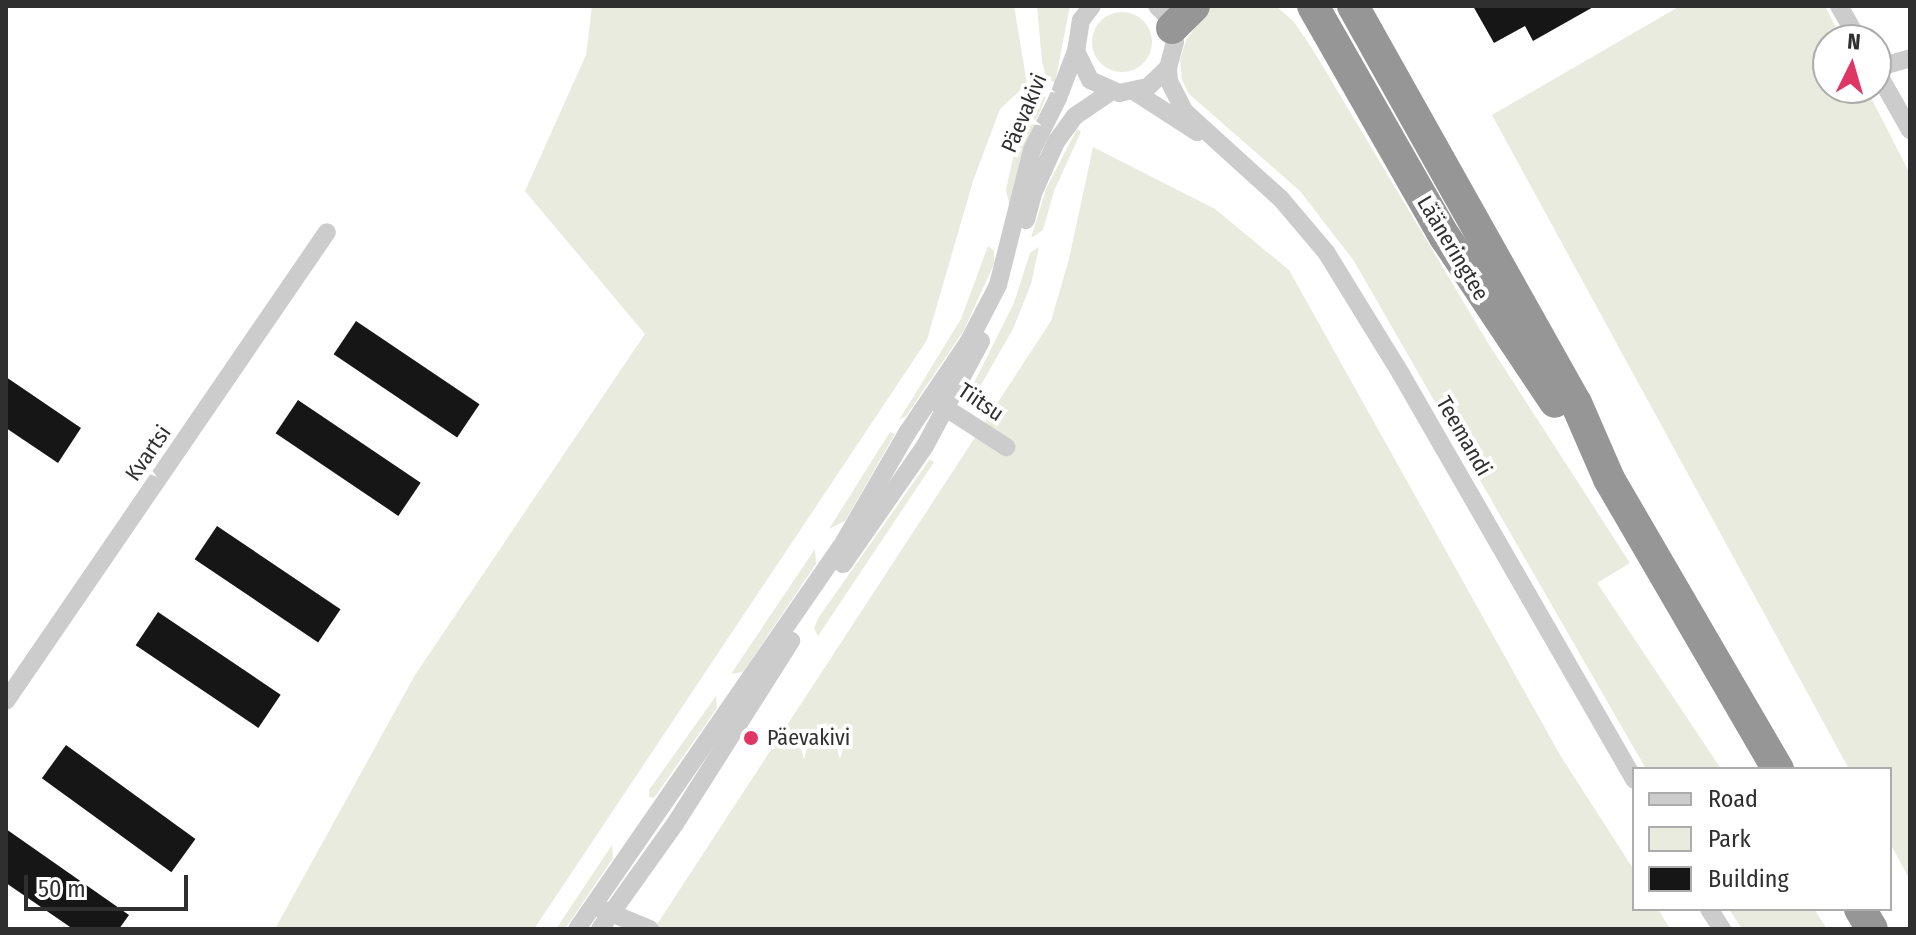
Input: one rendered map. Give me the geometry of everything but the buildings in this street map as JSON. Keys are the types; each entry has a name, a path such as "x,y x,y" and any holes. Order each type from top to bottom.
{"highway":[{"path":"1298,6 1342,59"},
{"name":"Lääneringtee","path":"1313,6 1487,304 1609,479 1777,767"},
{"name":"Lääneringtee","path":"1355,8 1576,403 1609,479"},
{"path":"1861,911 1872,929"}],"street":[{"path":"1839,6 1850,24"},
{"path":"1084,11 1076,51 1090,80 1112,91 1135,92 1148,87 1168,68"},
{"name":"Teemandi","path":"1174,13 1175,42 1168,68 1176,99 1217,143 1281,199 1326,252 1401,374 1632,777"},
{"name":"Päevakivi","path":"577,929 605,919 675,824 796,632 925,446 938,402 998,285 1032,150 1076,51"},
{"name":"Päevakivi","path":"938,402 999,309 1034,191 1056,142 1075,116 1112,91"},
{"name":"Teemandi","path":"1135,92 1165,114 1217,143"},
{"path":"1892,98 1910,130"},
{"name":"Kvartsi","path":"6,701 327,232"},
{"name":"Tiitsu","path":"938,402 1006,447"},
{"path":"1710,911 1722,929"},
{"path":"605,919 650,929"}],"green space":[{"path":"592,6 1014,6 1027,84 1000,109 973,181 927,340 534,929 275,929 415,675 645,334 525,191 586,55"},
{"path":"1037,6 1070,6 1055,83 1046,77 1042,61"},
{"path":"1211,6 1276,6 1294,22 1488,343 1630,563 1597,583 1720,767 1645,767 1354,261 1300,191 1189,94 1182,80 1180,60 1186,40"},
{"path":"1680,6 1825,6 1834,24 1812,24 1812,104 1874,104 1910,174 1910,880 1892,847 1892,767 1848,767 1492,115"},
{"path":"1122,12 1134,14 1143,21 1150,30 1150,54 1143,63 1134,70 1122,72 1110,70 1101,63 1094,54 1092,42 1094,30 1101,21 1110,14"},
{"path":"1041,97 1046,97 1020,160 1010,208 1006,190 1013,158"},
{"path":"1077,129 1081,132 1054,191 1043,230 1031,238 1046,189"},
{"path":"1093,147 1215,209 1289,270 1560,755 1632,867 1632,911 1659,911 1670,929 654,929 1051,321 1069,259"},
{"path":"988,246 994,251 994,264 964,330 906,416 899,420 961,319"},
{"path":"1039,247 1031,284 1013,329 971,402 968,395 1014,303 1030,253"},
{"path":"890,432 895,434 845,521 829,529"},
{"path":"930,459 934,462 818,636 814,628 819,617"},
{"path":"815,549 816,564 743,672 731,674"},
{"path":"716,696 717,708 654,798 649,797 649,790"},
{"path":"612,845 613,858 565,929 556,929"},
{"path":"1730,911 1815,911 1827,929 1742,929"}],"place":[{"name":"Päevakivi","path":"751,738"}]}
